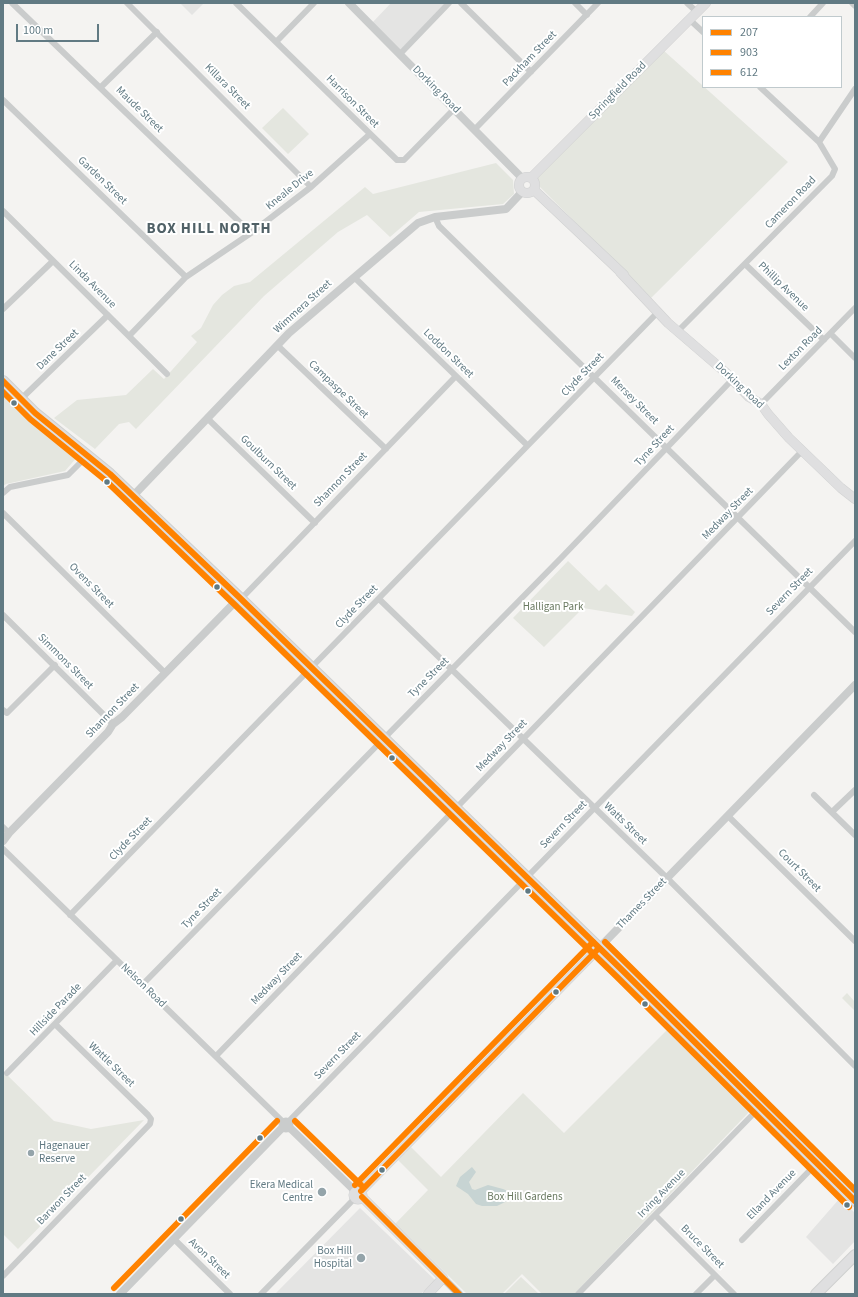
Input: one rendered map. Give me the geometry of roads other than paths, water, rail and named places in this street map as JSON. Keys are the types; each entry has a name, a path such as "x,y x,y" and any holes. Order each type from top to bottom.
{"main road":[{"name":"Springfield Road","path":"527,178 706,3"},
{"path":"527,178 535,184 534,190 527,194 522,192 518,186 527,178"},
{"name":"Dorking Road","path":"534,190 679,330 729,383 747,401 756,407 766,420 789,438"},
{"name":"Dorking Road","path":"640,292 657,313 679,330"},
{"name":"Dorking Road","path":"703,354 725,372 749,397 761,404 789,438 841,488 855,499"},
{"path":"3,381 21,399 132,497 240,598 384,737 855,1201"},
{"name":"Dorking Road","path":"841,488 855,505"},
{"name":"Thames Street","path":"358,1194 599,948"},
{"name":"Nelson Road","path":"358,1194 443,1278"},
{"path":"816,1294 855,1255"},
{"path":"428,1294 443,1278"}],"street":[{"name":"Maude Street","path":"12,3 251,233"},
{"name":"Killara Street","path":"127,3 311,187"},
{"name":"Harrison Street","path":"236,3 397,160 404,160 454,108"},
{"path":"276,42 314,3"},
{"name":"Dorking Road","path":"349,3 475,129 527,178"},
{"path":"400,54 449,3"},
{"path":"461,3 531,72"},
{"path":"575,3 587,14"},
{"name":"Packham Street","path":"475,129 598,3"},
{"path":"687,3 696,12"},
{"path":"811,16 823,3"},
{"path":"852,3 855,6"},
{"path":"690,20 702,31"},
{"path":"101,87 157,32"},
{"name":"Cameron Road","path":"679,330 832,176 835,169 819,142 761,88"},
{"path":"819,142 855,89"},
{"name":"Garden Street","path":"3,100 186,277"},
{"name":"Kneale Drive","path":"129,336 186,277 251,233 311,187 370,134"},
{"name":"Wimmera Street","path":"132,497 289,332 418,223 435,217 506,209 522,192"},
{"name":"Linda Avenue","path":"3,211 167,374"},
{"name":"Mersey Street","path":"435,217 439,226 595,376 855,632"},
{"path":"3,309 53,261"},
{"name":"Phillip Avenue","path":"745,264 824,340"},
{"name":"Loddon Street","path":"354,277 527,445"},
{"name":"Lexton Road","path":"761,404 855,308"},
{"name":"Clyde Street","path":"70,915 657,313"},
{"name":"Dane Street","path":"21,399 108,315"},
{"path":"831,334 855,358"},
{"name":"Campaspe Street","path":"277,345 386,449"},
{"name":"Shannon Street","path":"3,841 6,830 108,732 113,724 122,717 315,523 456,376"},
{"name":"Tyne Street","path":"142,985 729,383"},
{"name":"Goulburn Street","path":"207,418 315,523"},
{"name":"Medway Street","path":"216,1056 802,451"},
{"path":"3,493 10,487 68,475 87,456"},
{"name":"Ovens Street","path":"3,513 165,673"},
{"name":"Severn Street","path":"120,1294 855,541"},
{"name":"Watts Street","path":"379,599 667,878 855,1066"},
{"name":"Simmons Street","path":"3,615 113,724"},
{"path":"3,710 7,713 55,665"},
{"name":"Thames Street","path":"599,948 855,685"},
{"path":"832,812 855,790"},
{"path":"814,795 855,835"},
{"name":"Court Street","path":"728,816 855,941"},
{"name":"Nelson Road","path":"3,849 358,1194"},
{"name":"Hillside Parade","path":"8,1073 118,960"},
{"name":"Wattle Street","path":"56,1025 151,1120"},
{"name":"Irving Avenue","path":"578,1294 760,1107"},
{"name":"Barwon Street","path":"3,1276 150,1124 151,1120"},
{"name":"Elland Avenue","path":"742,1240 817,1163"},
{"name":"Thames Street","path":"261,1294 358,1194"},
{"name":"Bruce Street","path":"655,1215 734,1294"},
{"name":"Avon Street","path":"174,1239 230,1294"},
{"path":"696,1294 715,1274"},
{"name":"Nelson Road","path":"443,1278 459,1294"}],"place":[{"name":"Hagenauer Reserve","path":"31,1153"},
{"name":"Ekera Medical Centre","path":"322,1192"},
{"name":"Box Hill Hospital","path":"361,1258"}],"district":[{"name":"BOX HILL NORTH","path":"209,230"}],"park label":[{"name":"Halligan Park","path":"553,608"},
{"name":"Box Hill Gardens","path":"525,1198"}]}
